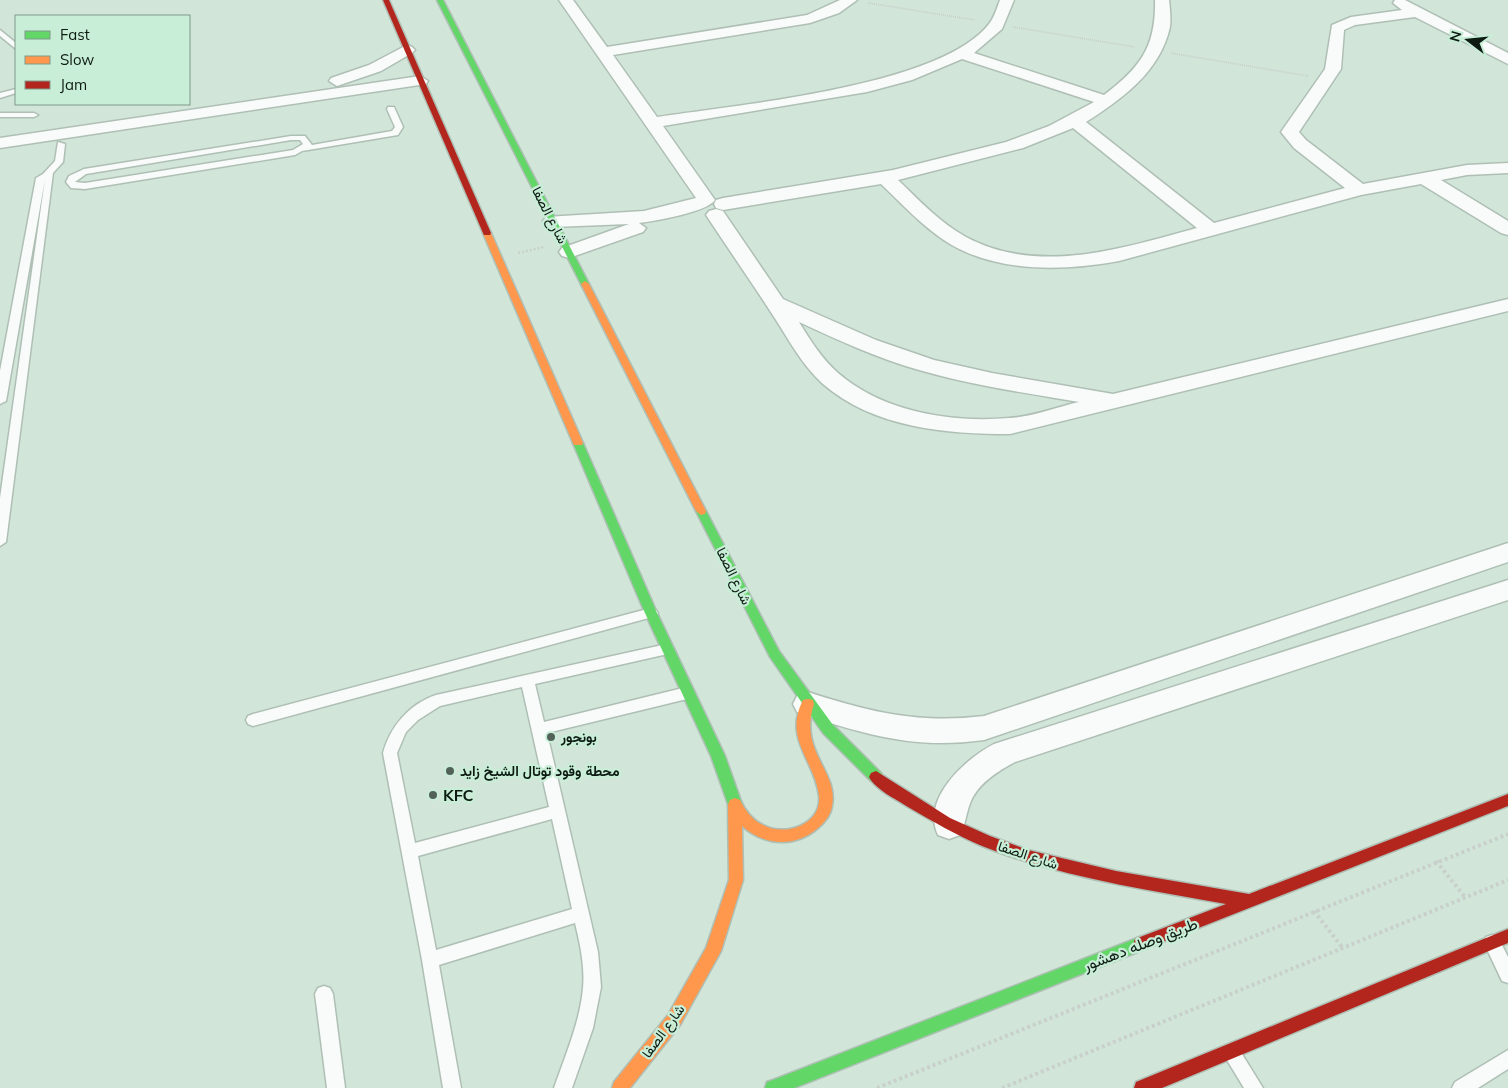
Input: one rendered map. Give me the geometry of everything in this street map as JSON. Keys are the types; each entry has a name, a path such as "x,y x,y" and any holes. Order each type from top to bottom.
{"street":[{"name":"شارع الصفا","path":"386,0 651,613 718,756 735,805 736,880 712,951 674,1020 620,1088"},
{"name":"شارع الصفا","path":"440,0 774,654 808,704 837,740 869,771 906,800 949,825 1002,849 1060,866 1249,901"},
{"path":"566,0 812,358 836,383 870,404 914,419 962,427 1010,426 1508,305"},
{"path":"652,123 848,92 900,80 930,69 961,54 982,40 998,24 1006,8 1007,0"},
{"path":"553,221 617,219 676,210 709,208 886,178 1033,140 1074,121 1107,101 1136,76 1155,50 1163,26 1162,0"},
{"path":"1393,0 1508,59"},
{"path":"602,52 810,19 856,1"},
{"path":"1359,190 1300,144 1290,132 1328,79 1333,69 1337,28 1342,24 1416,12"},
{"path":"0,143 331,83 375,68 407,50"},
{"path":"961,54 1107,101"},
{"path":"0,133 420,80"},
{"path":"1074,121 1212,230"},
{"path":"886,178 946,233 975,247 1010,257 1048,262 1086,261 1212,230 1359,190 1467,170 1508,168"},
{"path":"1423,177 1508,229"},
{"path":"566,247 634,228 684,218 709,208"},
{"path":"775,303 863,344 928,365 999,381 1116,401"},
{"path":"735,805 742,818 754,829 769,835 786,837 802,833 816,824 824,812 828,798 825,784 807,748 804,737 804,720 808,704 874,726 926,733 984,728 1508,552"},
{"path":"949,825 956,795 976,770 1005,753 1508,590"},
{"path":"1031,712 1050,738"},
{"name":"طريق وصله دهشور","path":"773,1088 1508,800"},
{"path":"1142,1088 1508,936"}],"lane":[{"path":"0,32 15,46"},
{"path":"0,88 13,92"},
{"path":"0,96 13,92"},
{"path":"0,401 40,178 70,182 74,186 85,186 395,133 399,127 391,109"},
{"path":"0,115 34,115"},
{"path":"70,182 72,178 84,172 292,138 306,140 308,144 302,149"},
{"path":"0,542 47,208 48,180 59,162 61,144"},
{"path":"34,210 47,208"},
{"path":"19,294 34,291"},
{"path":"253,720 651,613"},
{"path":"452,1088 430,960 390,753 392,740 418,711 436,701 667,649"},
{"path":"526,680 590,952 592,987 584,1028 563,1088"},
{"path":"539,729 687,693"},
{"path":"409,852 557,811"},
{"path":"430,960 582,913"},
{"path":"1492,943 1508,975"},
{"path":"324,994 336,1088"},
{"path":"1229,1051 1254,1088"},
{"path":"1461,1088 1508,1059"}],"path":[{"path":"856,1 1328,79"},
{"path":"497,258 566,247"},
{"path":"877,1088 1508,834"},
{"path":"1436,862 1465,897"},
{"path":"1002,1088 1342,946 1508,880"},
{"path":"1314,911 1342,946"}],"traffic: fast":[{"path":"440,0 585,284"},
{"path":"578,443 651,613 718,756 735,804"},
{"path":"701,511 774,654 828,729 876,777"},
{"path":"773,1088 1140,944"}],"traffic: slow":[{"path":"487,233 578,443"},
{"path":"585,284 701,511"},
{"path":"735,805 751,825 760,831 775,836 786,837 796,835 806,830 819,819 825,808 826,798 824,787 804,738 805,712 808,704"},
{"path":"620,1088 674,1020 713,951 736,880 735,804"}],"traffic: jam":[{"path":"386,0 487,233"},
{"path":"876,777 891,789 945,822 986,841 1028,856 1116,878 1249,901"},
{"path":"1140,944 1508,800"},
{"path":"1142,1088 1508,936"}],"place":[{"name":"بونجور","path":"551,737"},
{"name":"محطة وقود توتال الشيخ زايد","path":"450,771"},
{"name":"KFC","path":"433,795"}]}
